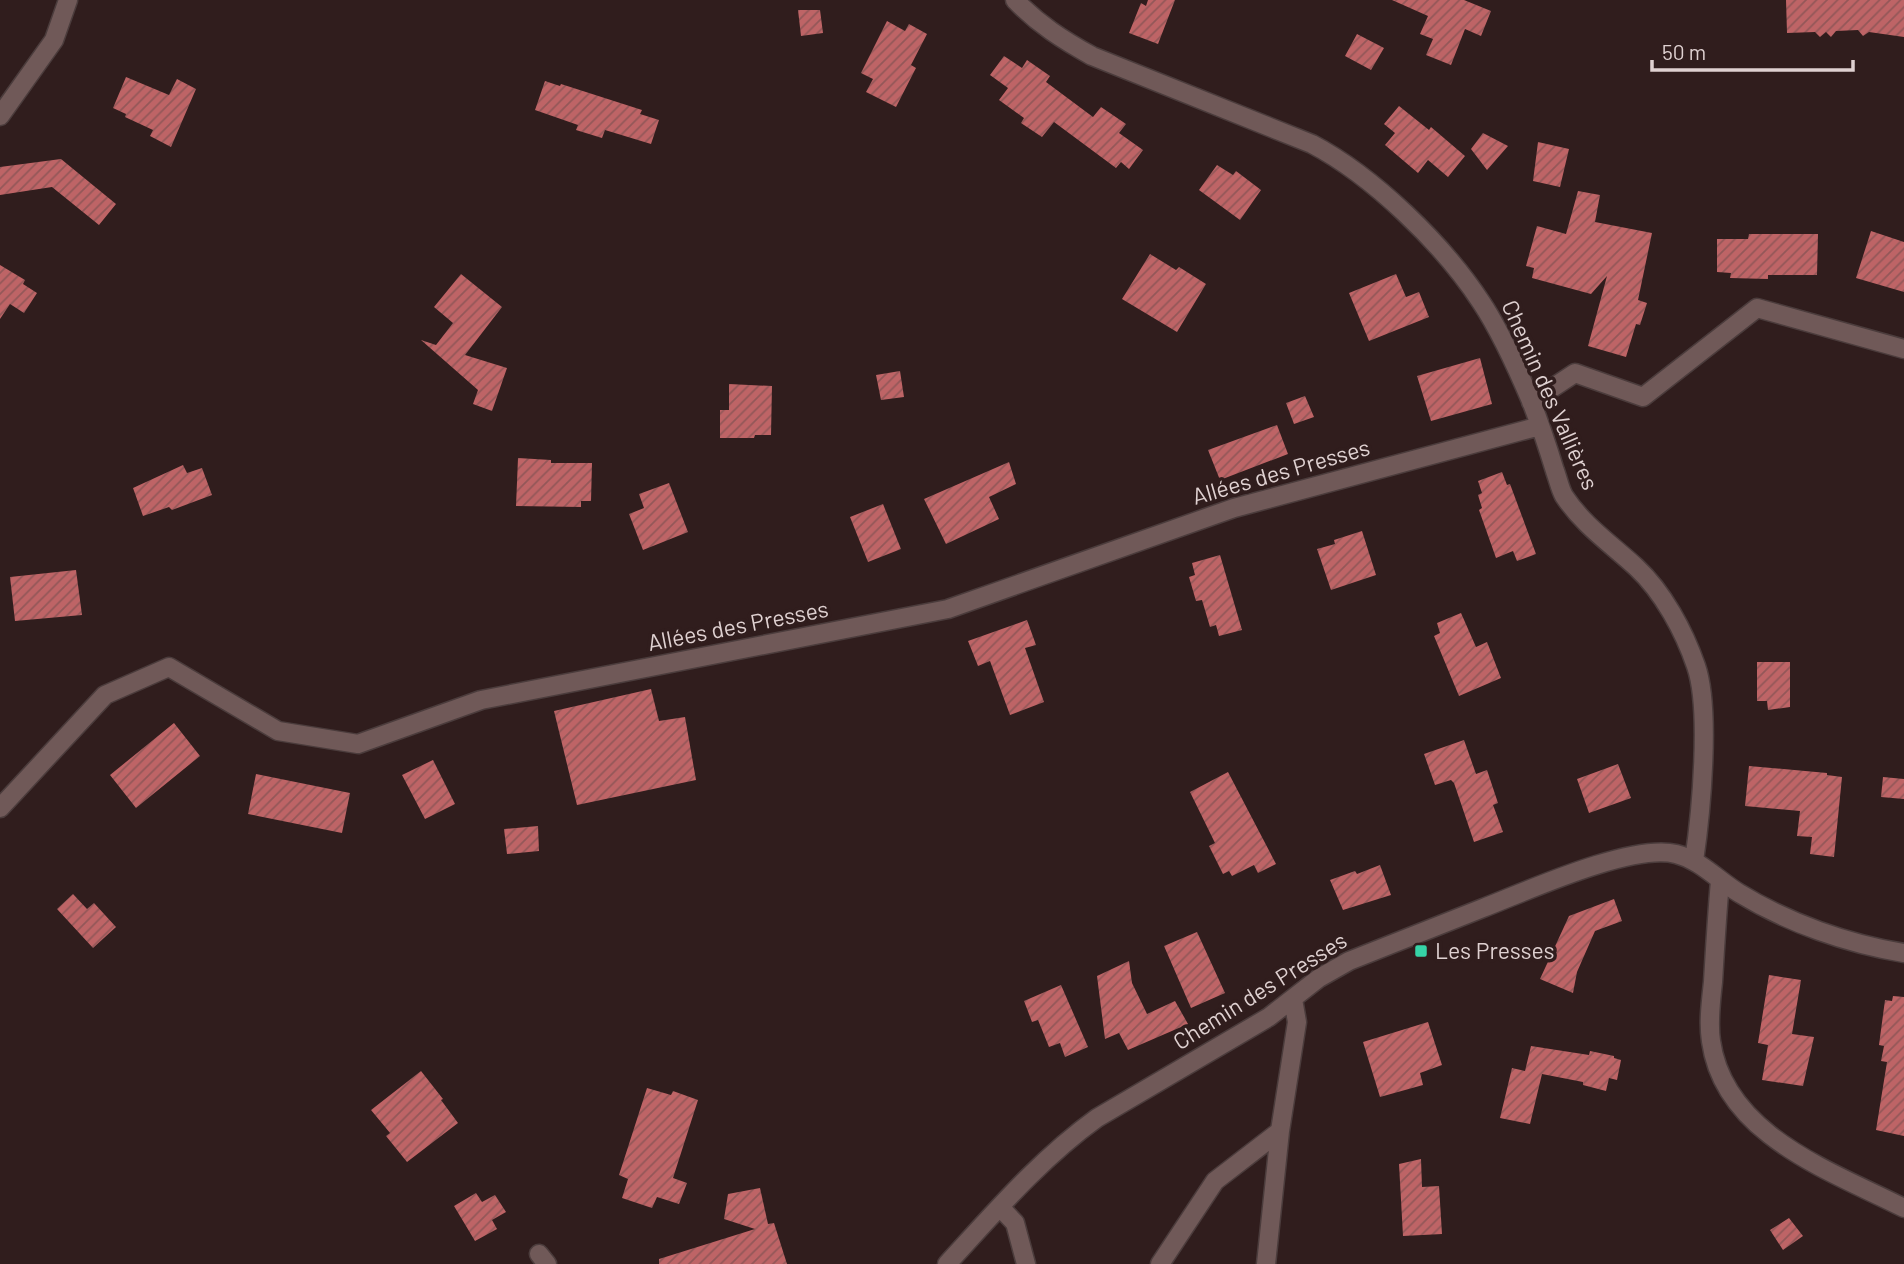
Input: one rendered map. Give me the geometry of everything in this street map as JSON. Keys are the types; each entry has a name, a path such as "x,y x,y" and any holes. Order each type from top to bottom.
{"street":[{"path":"0,116 54,40 68,0"},
{"name":"Chemin des Vallières","path":"1015,0 1060,39 1092,56 1312,144 1337,157 1362,174 1446,256 1481,302 1509,353 1531,402 1564,495 1594,533 1638,569 1664,603 1686,640 1697,669 1702,701 1703,741 1694,861"},
{"path":"1531,402 1575,373 1643,397 1757,308 1904,349"},
{"name":"Allées des Presses","path":"0,808 105,695 169,667 278,731 358,744 481,700 948,609 1234,508 1540,426"},
{"name":"Chemin des Presses","path":"947,1264 1054,1152 1097,1118 1269,1017 1319,978 1349,961 1602,863 1658,852 1677,854 1694,861"},
{"path":"1694,861 1720,881 1766,908 1869,948 1904,953"},
{"path":"1720,881 1710,1015 1711,1041 1717,1065 1727,1086 1760,1128 1784,1146 1904,1208"},
{"path":"1280,1264 1267,1257 1280,1131 1297,1022 1293,999"},
{"path":"1160,1264 1215,1181 1280,1131"},
{"path":"1000,1207 1015,1223 1026,1264"}],"building":[{"path":"1148,0 1175,0 1158,44 1129,33 1141,3 1146,6"},
{"path":"1392,0 1464,0 1491,11 1481,36 1465,29 1451,65 1426,55 1433,39 1420,34 1428,16"},
{"path":"1786,0 1904,0 1904,37 1869,32 1863,36 1858,30 1836,31 1831,37 1826,32 1820,37 1815,32 1787,33"},
{"path":"798,10 820,10 823,33 801,36"},
{"path":"887,21 905,31 909,24 927,34 911,65 916,68 896,107 866,92 873,79 861,73"},
{"path":"1357,34 1384,48 1371,70 1345,56"},
{"path":"1004,56 1022,68 1027,60 1050,76 1046,82 1093,117 1101,107 1126,124 1119,133 1143,150 1129,169 1121,162 1116,168 1054,122 1042,137 1021,123 1024,118 999,100 1008,88 990,75"},
{"path":"126,77 169,95 177,79 196,89 171,147 150,136 153,130 125,117 126,114 113,108"},
{"path":"545,81 642,110 640,114 659,120 651,144 605,130 602,138 576,130 578,125 535,110"},
{"path":"1399,106 1429,130 1431,127 1465,156 1448,177 1428,160 1418,173 1385,145 1395,133 1384,124"},
{"path":"1483,133 1508,146 1487,170 1471,149"},
{"path":"1538,142 1569,149 1560,187 1533,181"},
{"path":"61,159 116,204 99,225 52,187 0,195 0,167"},
{"path":"1217,165 1233,175 1236,171 1261,190 1240,220 1199,190"},
{"path":"1578,191 1600,195 1595,222 1652,233 1638,300 1647,303 1640,325 1636,324 1626,357 1588,346 1607,276 1591,294 1532,278 1534,268 1526,266 1537,226 1566,234"},
{"path":"1871,231 1904,242 1904,292 1856,278"},
{"path":"1749,234 1818,234 1817,275 1768,275 1768,279 1730,278 1731,273 1717,272 1717,239 1748,239"},
{"path":"1150,254 1176,270 1179,267 1206,284 1177,332 1122,299"},
{"path":"0,265 25,280 23,284 37,293 24,313 10,304 0,319"},
{"path":"461,274 502,307 465,355 507,368 492,411 473,404 478,390 421,340 436,345 453,323 434,307"},
{"path":"1396,274 1406,297 1419,292 1429,317 1369,341 1349,293"},
{"path":"1480,358 1492,404 1431,421 1417,376"},
{"path":"900,371 904,397 881,400 876,375"},
{"path":"729,384 772,386 771,435 720,438 720,410 729,410"},
{"path":"1305,396 1314,417 1294,424 1286,403"},
{"path":"1277,425 1288,454 1220,480 1208,450"},
{"path":"518,458 551,460 551,463 592,463 591,501 581,501 581,507 516,506"},
{"path":"1009,462 1016,484 989,497 999,519 946,544 924,499"},
{"path":"183,465 187,473 202,468 212,495 172,510 169,507 143,516 133,488"},
{"path":"1502,472 1507,485 1510,484 1536,554 1517,561 1513,551 1496,558 1479,510 1482,508 1478,495 1482,493 1478,481"},
{"path":"669,483 688,532 643,550 629,514 644,508 639,494"},
{"path":"883,504 901,549 868,562 850,517"},
{"path":"1362,531 1376,575 1331,590 1317,549"},
{"path":"1220,555 1242,630 1219,636 1216,625 1210,627 1202,600 1196,601 1189,577 1195,575 1192,563"},
{"path":"76,570 82,615 15,621 10,577"},
{"path":"1461,613 1476,647 1487,642 1501,678 1459,696 1434,636 1440,633 1437,623"},
{"path":"1027,620 1036,645 1025,648 1044,702 1010,715 990,661 978,666 968,641"},
{"path":"1757,662 1790,662 1790,707 1768,710 1767,701 1757,701"},
{"path":"651,689 659,721 685,717 696,780 577,805 554,711"},
{"path":"174,723 200,756 136,808 110,775"},
{"path":"1464,740 1476,774 1487,770 1498,803 1493,805 1503,832 1474,842 1454,783 1451,780 1435,785 1424,754"},
{"path":"433,760 455,804 425,819 402,775"},
{"path":"1618,764 1631,798 1589,813 1577,779"},
{"path":"1749,766 1827,773 1842,777 1834,857 1810,854 1812,837 1797,836 1800,811 1745,806"},
{"path":"1228,772 1276,864 1258,873 1254,865 1232,876 1229,871 1223,874 1209,846 1215,843 1190,792"},
{"path":"256,774 350,793 342,833 248,814"},
{"path":"1883,777 1904,779 1904,799 1881,797"},
{"path":"538,826 539,851 507,854 504,829"},
{"path":"1380,865 1391,895 1343,910 1330,880"},
{"path":"73,894 87,909 94,903 116,927 93,948 57,909"},
{"path":"1614,899 1622,921 1595,931 1577,972 1573,993 1540,979 1569,916"},
{"path":"1197,932 1225,993 1191,1008 1164,946"},
{"path":"1129,961 1132,983 1147,1014 1175,1001 1188,1024 1128,1050 1119,1033 1105,1039 1097,976"},
{"path":"1769,975 1801,980 1792,1034 1814,1037 1803,1086 1762,1080 1768,1045 1758,1043"},
{"path":"1061,985 1088,1047 1065,1057 1060,1043 1049,1047 1038,1020 1032,1022 1024,1001"},
{"path":"1893,996 1904,997 1904,1136 1876,1130 1887,1062 1881,1061 1884,1046 1879,1045 1885,1000 1892,1001"},
{"path":"1428,1022 1442,1065 1420,1073 1423,1085 1380,1097 1363,1042"},
{"path":"1531,1046 1614,1056 1621,1060 1617,1080 1609,1078 1606,1091 1583,1085 1583,1082 1542,1074 1530,1124 1500,1118 1512,1068 1525,1071"},
{"path":"421,1071 458,1123 407,1162 386,1136 390,1133 371,1110"},
{"path":"647,1088 671,1095 673,1091 698,1100 673,1178 687,1183 679,1204 657,1197 652,1208 622,1198 628,1179 619,1175"},
{"path":"1421,1159 1422,1187 1439,1186 1442,1234 1403,1236 1399,1164"},
{"path":"760,1188 768,1224 774,1223 787,1264 659,1264 659,1259 755,1229 724,1219 728,1194"},
{"path":"476,1193 482,1202 495,1195 506,1212 492,1220 497,1229 475,1241 454,1206"},
{"path":"1789,1218 1803,1236 1783,1250 1770,1230"}],"place":[{"name":"Les Presses","path":"1421,951"}]}
